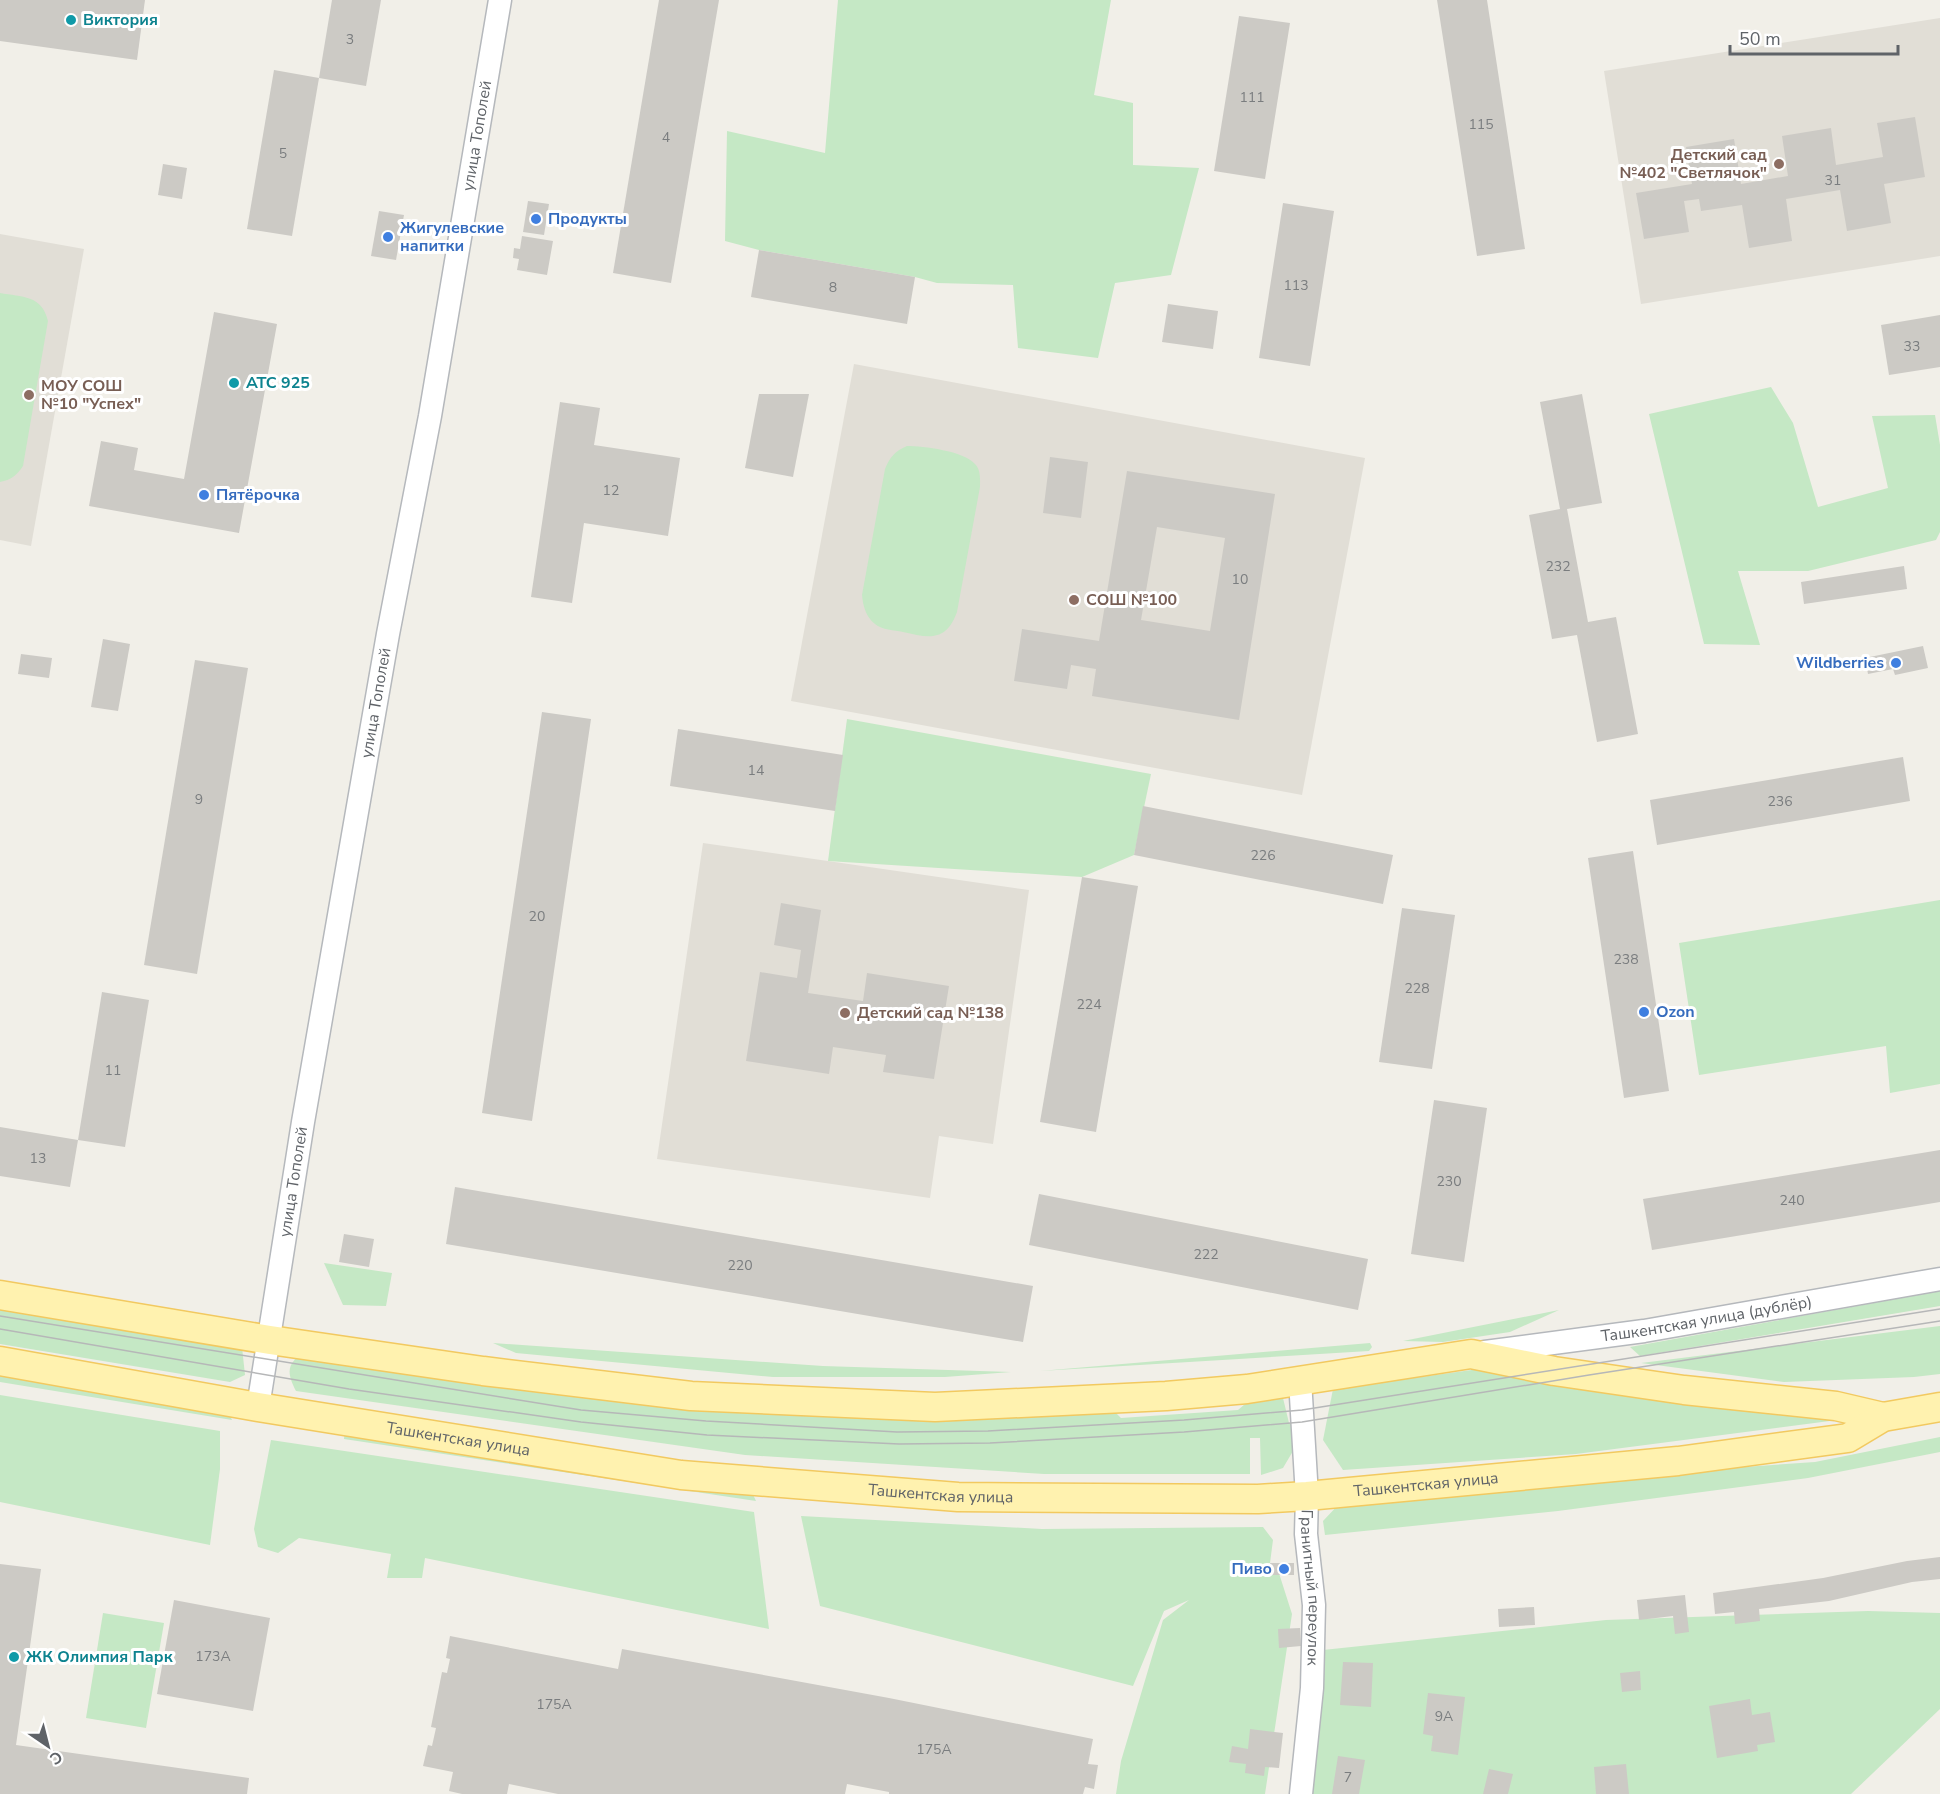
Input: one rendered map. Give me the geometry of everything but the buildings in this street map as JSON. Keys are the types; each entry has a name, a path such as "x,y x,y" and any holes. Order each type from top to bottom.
{"main road":[{"name":"Ташкентская улица","path":"0,1295 270,1340 483,1371 691,1396 935,1407 1166,1396 1247,1389 1471,1354 1554,1371 1684,1390 1836,1406 1883,1417"},
{"name":"Ташкентская улица","path":"0,1361 258,1407 692,1476 958,1497 1258,1498 1307,1496 1678,1461 1848,1438 1883,1417 1940,1407"}],"street":[{"name":"улица Тополей","path":"258,1407 309,1089 386,646 430,416 500,0"},
{"name":"Ташкентская улица (дублёр)","path":"1471,1354 1644,1331 1940,1279"},
{"name":"Гранитный переулок","path":"1300,1380 1307,1496 1306,1534 1314,1605 1312,1688 1301,1794"}],"shaded area":[{"name":"Детский сад №402 \"Светлячок\"","path":"1940,18 1940,256 1641,304 1604,71"},
{"name":"МОУ СОШ №10 \"Успех\"","path":"0,234 84,249 31,546 0,540"},
{"name":"СОШ №100","path":"854,364 1365,458 1302,795 791,701"},
{"name":"Детский сад №138","path":"703,843 1029,890 993,1144 939,1136 930,1198 657,1159"}],"green space":[{"path":"838,0 1111,0 1094,95 1133,103 1133,165 1199,168 1171,275 1115,283 1098,358 1018,348 1013,285 937,283 915,277 759,250 725,241 727,131 825,153"},
{"path":"0,293 36,302 45,312 48,321 23,466 13,477 0,482"},
{"path":"1771,387 1793,423 1818,507 1888,488 1872,416 1935,415 1940,445 1940,532 1936,540 1808,571 1738,571 1760,645 1704,644 1649,414"},
{"path":"907,446 933,448 970,459 980,475 980,487 957,612 948,629 936,636 921,636 878,626 867,615 862,599 885,469 893,455"},
{"path":"847,719 1151,774 1134,855 1082,877 828,861"},
{"path":"1940,900 1940,1084 1890,1093 1886,1046 1699,1075 1679,943"},
{"path":"324,1263 392,1273 386,1306 343,1305"},
{"path":"1940,1291 1940,1306 1640,1356 1630,1347"},
{"path":"0,1303 242,1347 245,1375 230,1382 0,1344"},
{"path":"1559,1310 1510,1332 1443,1342 1403,1341"},
{"path":"1940,1326 1940,1374 1784,1382 1641,1363"},
{"path":"493,1343 823,1366 1011,1372 945,1377 773,1377 516,1353"},
{"path":"1370,1343 1372,1347 1369,1351 1040,1371"},
{"path":"309,1346 597,1391 1110,1407 1121,1418 1238,1410 1258,1393 1283,1398 1289,1423 1291,1423 1293,1451 1283,1468 1261,1475 1260,1438 1250,1438 1250,1474 1044,1474 745,1455 296,1391 290,1376 291,1366"},
{"path":"0,1369 227,1409 232,1420 0,1382"},
{"path":"1479,1369 1845,1419 1576,1454 1343,1470 1323,1440 1333,1389"},
{"path":"0,1395 220,1431 220,1469 210,1545 0,1502"},
{"path":"345,1427 750,1488 756,1501 344,1439"},
{"path":"1940,1437 1940,1452 1808,1478 1558,1511 1325,1535 1323,1521 1340,1503 1701,1470 1815,1462"},
{"path":"271,1440 754,1512 769,1629 425,1558 422,1578 387,1578 391,1554 299,1538 278,1553 258,1547 254,1529"},
{"path":"801,1516 1042,1529 1263,1527 1273,1540 1270,1563 1259,1569 1277,1567 1292,1614 1265,1794 1116,1794 1121,1761 1163,1620 1189,1600 1164,1611 1133,1686 820,1606"},
{"path":"1868,1611 1940,1613 1940,1709 1851,1794 1307,1794 1323,1650 1606,1620"},
{"path":"103,1613 164,1623 146,1728 86,1718"}],"tram line":[{"path":"0,1316 581,1410 706,1421 897,1432 988,1431 1184,1420 1302,1410 1940,1309"},
{"path":"0,1329 349,1389 581,1422 707,1435 899,1444 990,1443 1184,1432 1302,1422 1940,1321"}],"place":[{"name":"Виктория","path":"71,20"},
{"name":"Детский сад №402 \"Светлячок\"","path":"1779,164"},
{"name":"Продукты","path":"536,219"},
{"name":"Жигулевские напитки","path":"388,237"},
{"name":"АТС 925","path":"234,383"},
{"name":"МОУ СОШ №10 \"Успех\"","path":"29,395"},
{"name":"Пятёрочка","path":"204,495"},
{"name":"СОШ №100","path":"1074,600"},
{"name":"Wildberries","path":"1896,663"},
{"name":"Ozon","path":"1644,1012"},
{"name":"Детский сад №138","path":"845,1013"},
{"name":"Пиво","path":"1284,1569"},
{"name":"ЖК Олимпия Парк","path":"14,1657"}]}
